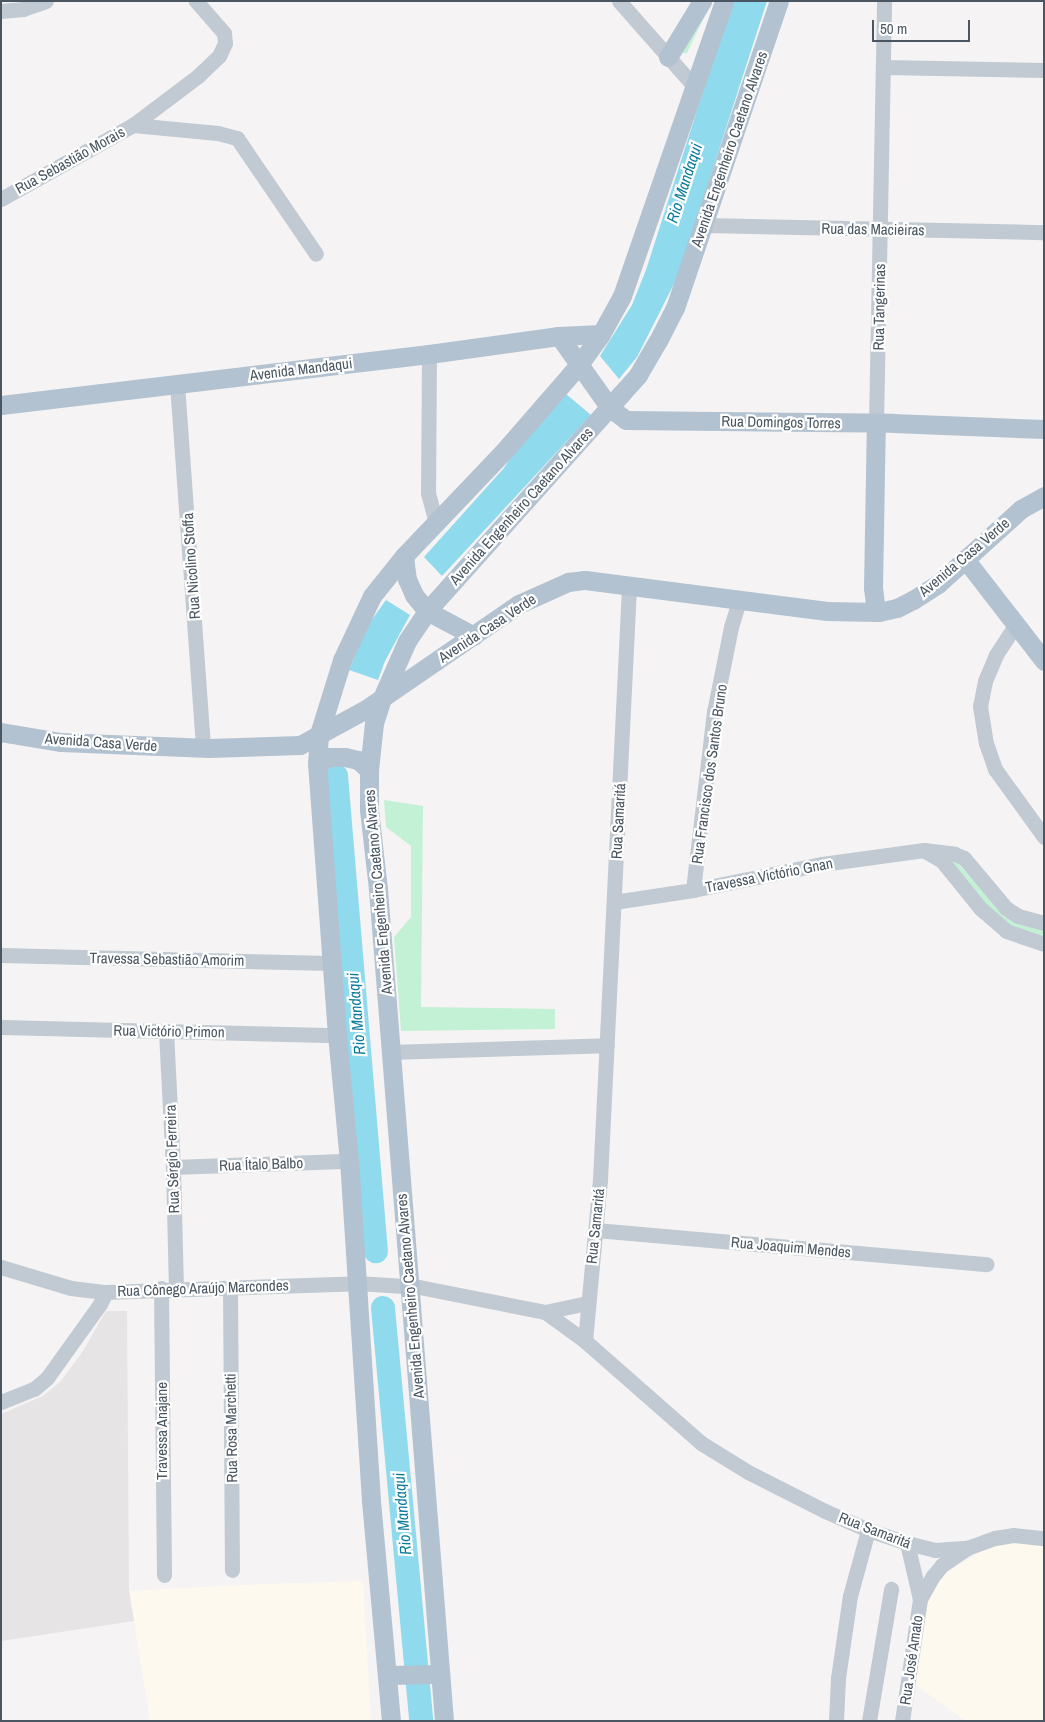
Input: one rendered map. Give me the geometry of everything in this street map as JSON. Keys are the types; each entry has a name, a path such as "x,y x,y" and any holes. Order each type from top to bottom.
{"main road":[{"path":"668,57 702,1"},
{"path":"392,1721 371,1500 358,1283 317,764 320,734 342,660 372,596 404,556 504,451 578,366 601,334 622,296 724,1"},
{"name":"Avenida Engenheiro Caetano Alvares","path":"444,1721 378,889 369,810 369,770 374,723 382,698 407,641 427,611 610,408 638,374 667,325 675,308 778,1"},
{"name":"Avenida Mandaqui","path":"1,405 429,354 559,336 601,334"},
{"name":"Rua Domingos Torres","path":"559,336 578,366 610,408 626,420 876,423 1044,429"},
{"name":"Rua Tangerinas","path":"876,423 873,588 876,612"},
{"name":"Avenida Casa Verde","path":"1,732 61,742 203,748 290,747 300,745 382,698 519,604 568,582 585,580 827,611 876,612 896,608 938,584 1021,509 1044,496"},
{"path":"404,556 407,580 414,595 427,611 474,636"},
{"path":"965,559 1044,661"},
{"path":"317,764 328,757 346,757 358,760 369,770"},
{"path":"388,1675 440,1674"}],"street":[{"path":"1,11 23,9 46,1"},
{"path":"133,125 214,63 226,38 224,33 196,1"},
{"path":"619,1 694,86"},
{"name":"Rua Tangerinas","path":"876,423 884,1"},
{"path":"883,67 1044,70"},
{"name":"Rua Sebastião Morais","path":"1,199 133,125 218,133 237,138 316,254"},
{"name":"Rua das Macieiras","path":"703,225 1044,232"},
{"path":"429,354 428,493 436,523"},
{"name":"Rua Nicolino Stoffa","path":"177,384 203,748"},
{"name":"Rua Samaritá","path":"629,586 607,1045 596,1230 587,1303 585,1341 701,1443 748,1472 868,1530 906,1543 935,1550 967,1548 995,1538 1013,1535 1044,1538"},
{"name":"Rua Francisco dos Santos Bruno","path":"693,890 714,712 731,627 739,600"},
{"path":"1016,624 996,655 985,681 980,706 986,743 995,769 1044,837"},
{"path":"924,850 942,861 980,908 1006,931 1044,944"},
{"name":"Travessa Victório Gnan","path":"614,902 693,890 822,864 924,850 955,854 964,858 1006,908 1018,916 1044,923"},
{"name":"Travessa Sebastião Amorim","path":"1,955 332,963"},
{"name":"Rua Victório Primon","path":"1,1027 337,1035"},
{"name":"Rua Sérgio Ferreira","path":"166,1031 173,1167 168,1288"},
{"path":"390,1052 607,1045"},
{"name":"Rua Ítalo Balbo","path":"173,1167 349,1161"},
{"name":"Rua Joaquim Mendes","path":"596,1230 987,1264"},
{"name":"Rua Cônego Araújo Marcondes","path":"1,1267 72,1288 106,1292 168,1288 358,1283 409,1286 545,1312"},
{"name":"Rua Rosa Marchetti","path":"230,1287 232,1570"},
{"name":"Travessa Anajane","path":"164,1575 168,1288"},
{"path":"1,1402 34,1389 47,1378 100,1304 106,1292"},
{"path":"545,1312 587,1303"},
{"path":"545,1312 585,1341"},
{"path":"836,1721 838,1678 850,1596 868,1530"},
{"name":"Rua José Amato","path":"906,1543 920,1599"},
{"name":"Rua José Amato","path":"902,1721 920,1599 932,1576 942,1565 967,1548"},
{"path":"870,1721 891,1589"}],"shaded area":[{"path":"106,1311 127,1311 129,1591 134,1621 1,1641 1,1414 43,1396 60,1382 81,1354"},
{"path":"1006,1541 1044,1546 1044,1721 966,1721 914,1684 921,1620 932,1591 945,1574 983,1550"},
{"path":"363,1581 371,1721 150,1721 129,1591"}],"green space":[{"path":"706,13 687,53 682,53 680,47"},
{"path":"384,800 423,806 421,1007 555,1009 555,1029 401,1031 394,937 411,917 411,846 386,827"},
{"path":"953,858 990,899 1044,930 1044,937 1009,926 984,903 944,859"}],"water":[{"path":"732,1 767,1 679,274 637,357 619,379 600,356 632,305 646,270"},
{"path":"566,394 591,415 442,576 424,557 504,468 519,445"},
{"path":"386,600 410,615 385,661 378,680 349,670 368,625"}],"waterway":[{"name":"Rio Mandaqui","path":"336,776 376,1251"},
{"name":"Rio Mandaqui","path":"383,1308 421,1721"}]}
